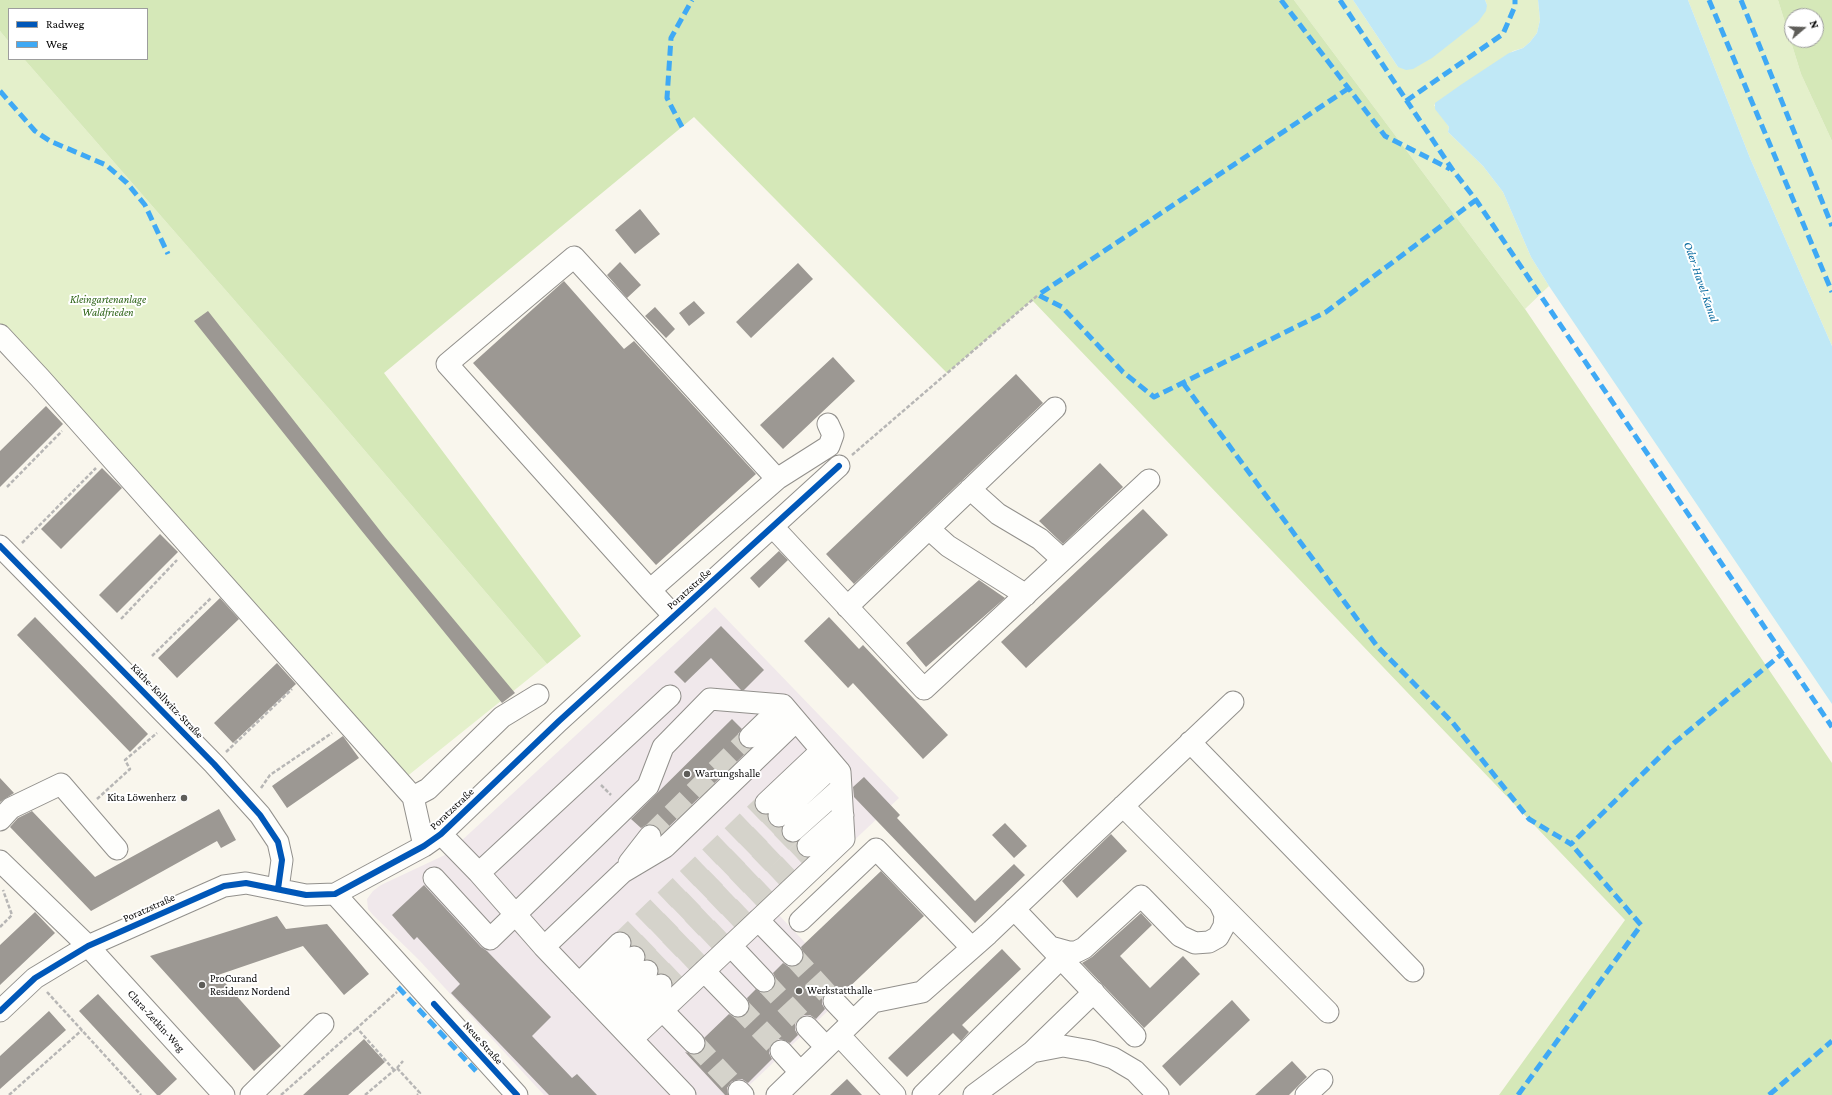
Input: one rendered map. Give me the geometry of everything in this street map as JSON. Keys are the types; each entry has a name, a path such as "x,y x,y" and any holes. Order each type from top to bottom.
{"street":[{"path":"674,616 447,364 574,258 777,478"},
{"path":"0,335 109,455 413,797 424,846"},
{"path":"847,607 1055,408"},
{"path":"650,590 777,478 829,446 833,435 828,424"},
{"name":"Poratzstraße","path":"0,1011 35,978 88,946 224,886 246,883 306,895 335,894 424,846 441,834 559,721 839,466"},
{"path":"772,527 924,689 1149,480"},
{"path":"970,489 998,514 1040,540 1063,560"},
{"path":"929,529 948,546 1026,595"},
{"name":"Käthe-Kollwitz-Straße","path":"5,551 214,764 260,815 278,842 282,860 278,889"},
{"path":"413,797 428,789 502,717 538,695"},
{"path":"479,873 670,696"},
{"path":"434,878 490,939 625,810 648,786 663,746 710,699 789,713 840,772 844,839 663,1011 606,1012"},
{"path":"777,1095 873,1002 922,992 1014,909 1233,702"},
{"path":"750,737 789,713"},
{"path":"623,872 665,847 789,713"},
{"path":"1190,742 1413,971"},
{"path":"827,758 779,817 841,788"},
{"path":"0,820 11,808 61,784 117,849"},
{"path":"1123,806 1328,1012"},
{"path":"808,846 843,816"},
{"path":"441,834 479,873 544,947 685,1095"},
{"path":"544,947 623,872 650,836"},
{"path":"800,921 876,849 972,948"},
{"name":"Clara-Zetkin-Weg","path":"6,867 88,946 224,1095"},
{"name":"Neue Straße","path":"335,894 517,1095"},
{"path":"923,1095 1062,952 1084,948 1141,896 1180,936 1195,943 1209,942 1218,937 1224,926 1225,915 1220,904"},
{"path":"1014,909 1062,952 1094,992 1135,1036"},
{"path":"758,920 792,955"},
{"path":"731,946 764,981"},
{"path":"606,1012 641,964 606,1012"},
{"path":"704,971 738,1006"},
{"path":"974,1095 1032,1052 1094,992"},
{"path":"834,1001 839,1034 895,1095"},
{"path":"663,1011 694,1044"},
{"path":"251,1095 323,1024"},
{"path":"807,1027 839,1034"},
{"path":"1032,1052 1063,1046 1090,1051 1113,1058 1135,1071 1158,1095"},
{"path":"781,1051 800,1072"},
{"path":"1306,1095 1322,1080"}],"path":[{"path":"839,466 1038,295"},
{"path":"7,487 75,418"},
{"path":"5,551 109,455"},
{"path":"121,618 190,547"},
{"path":"152,656 224,585"},
{"path":"214,764 306,677"},
{"path":"84,811 130,769 125,760 172,721"},
{"path":"246,799 264,786 270,775 347,723"},
{"path":"589,771 625,810"},
{"path":"0,927 12,915 1,885 6,867"},
{"path":"35,978 141,1095"},
{"path":"281,1095 397,992"},
{"path":"356,1028 420,1093 418,1095"},
{"path":"9,1095 82,1030"},
{"path":"364,1095 403,1061"}],"shaded area":[{"path":"715,607 899,798 777,913 850,990 739,1095 544,1095 419,960 373,915 368,909 367,899 373,891 381,885 447,854"}],"green space":[{"path":"0,0 1294,0 1525,309 1832,763 1832,1095 1499,1095 1625,920 1032,300 947,373 694,117 384,373 581,636 547,664 331,411 25,60 148,60 148,8 8,8 8,41 0,31"},
{"path":"1294,0 1353,0 1398,67 1446,46 1471,27 1487,5 1485,0 1538,0 1540,20 1537,33 1530,42 1523,48 1513,51 1434,105 1449,127 1448,132 1483,166 1503,192 1531,257 1549,286 1525,309"},
{"path":"1688,0 1778,0 1784,19 1784,48 1793,48 1801,74 1832,141 1832,346 1750,158"},
{"path":"1778,0 1832,0 1832,141 1801,74 1793,48 1824,48 1824,8 1784,8 1784,19"},
{"name":"Kleingartenanlage Waldfrieden","path":"0,31 8,41 8,60 25,60 331,411 547,664 400,782 0,336"}],"water":[{"path":"1353,0 1485,0 1487,5 1486,11 1478,22 1432,58 1413,69 1406,70 1398,67"},
{"name":"Oder-Havel-Kanal","path":"1538,0 1688,0 1750,158 1832,346 1832,704 1549,286 1531,257 1503,192 1483,166 1448,132 1449,127 1435,109 1435,103 1509,53 1523,48 1530,42 1537,33 1540,20"}],"building":[{"path":"640,209 660,234 635,254 615,230"},
{"path":"620,262 641,285 627,298 607,275"},
{"path":"798,263 813,279 751,338 736,322"},
{"path":"564,281 624,349 634,341 756,474 656,565 473,363"},
{"path":"694,301 705,313 689,326 679,313"},
{"path":"655,307 675,329 666,338 645,316"},
{"path":"208,311 385,537 515,693 502,703 361,530 194,321"},
{"path":"833,357 855,381 783,449 760,425"},
{"path":"1016,374 1043,403 854,584 826,554"},
{"path":"46,406 63,424 0,487 0,451"},
{"path":"1100,463 1123,487 1063,544 1039,521"},
{"path":"102,468 122,488 61,549 41,529"},
{"path":"1143,509 1168,535 1026,668 1001,642"},
{"path":"160,534 178,552 117,613 99,595"},
{"path":"779,551 788,560 759,588 750,578"},
{"path":"979,580 1005,598 926,667 906,643"},
{"path":"220,598 239,619 177,678 158,658"},
{"path":"35,617 148,734 130,752 17,635"},
{"path":"829,617 859,649 863,645 948,735 923,759 853,683 848,688 804,641"},
{"path":"721,626 764,670 744,690 741,690 711,658 685,683 674,672"},
{"path":"277,663 296,684 233,743 214,723"},
{"path":"732,719 742,729 738,734 738,740 741,745 750,749 661,834 658,827 652,824 641,828 631,819"},
{"path":"343,736 359,758 287,808 272,786"},
{"path":"864,777 900,815 897,818 975,901 1014,864 1025,875 975,923 854,797 853,787"},
{"path":"0,778 14,793 0,802"},
{"path":"219,809 236,840 221,848 217,841 91,911 10,827 18,818 32,811 95,877"},
{"path":"1005,823 1027,846 1014,858 992,835"},
{"path":"1111,834 1127,851 1077,898 1062,881"},
{"name":"Werkstatthalle","path":"881,871 924,916 843,993 837,989 831,989 826,992 822,998 822,1004 825,1009 816,1019 810,1015 804,1015 799,1018 795,1024 795,1030 798,1035 790,1043 778,1039 773,1042 769,1053 772,1059 748,1083 742,1079 731,1082 727,1088 728,1095 725,1095 685,1052 697,1055 702,1052 706,1046 704,1038 729,1014 735,1018 741,1018 746,1015 750,1009 747,998 756,989 761,993 766,993 772,989 776,984 776,979 773,973 783,963 789,967 795,967 800,964 804,958 801,947"},
{"path":"424,885 481,947 487,951 551,1017 532,1036 572,1078 577,1074 597,1095 549,1095 451,993 460,984 417,937 414,940 392,915"},
{"path":"35,912 55,933 0,985 0,945"},
{"path":"1141,913 1152,925 1120,956 1150,988 1183,956 1200,974 1144,1028 1082,963 1092,957"},
{"name":"ProCurand Residenz Nordend","path":"277,916 286,929 327,924 369,974 344,995 303,946 218,975 281,1046 254,1071 150,956"},
{"path":"1002,949 1021,969 962,1025 969,1032 961,1041 953,1033 907,1077 888,1058"},
{"path":"98,994 177,1079 160,1095 157,1095 79,1011"},
{"path":"1232,1000 1250,1020 1180,1086 1162,1066"},
{"path":"49,1011 66,1030 0,1089 0,1056"},
{"path":"364,1039 385,1062 348,1095 303,1095"},
{"path":"1292,1061 1307,1077 1289,1095 1255,1095"},
{"path":"847,1079 862,1095 830,1095"}],"tunnel":[{"path":"650,836 750,737"},
{"path":"620,943 766,803"},
{"path":"634,957 779,816"},
{"path":"647,971 793,831"},
{"path":"661,985 808,846"},
{"path":"792,955 834,1001"},
{"path":"764,981 807,1027"},
{"path":"738,1006 781,1051"},
{"path":"694,1043 739,1091"}],"marked path":[{"path":"682,127 667,98 671,38 692,0"},
{"path":"1281,0 1385,136 1450,169"},
{"path":"1340,0 1452,169 1476,200 1832,727"},
{"path":"1406,101 1503,34 1515,6 1515,0"},
{"path":"1709,0 1832,292"},
{"path":"1741,0 1832,226"},
{"path":"1349,88 1038,295 1062,307 1123,372 1154,397 1326,312 1476,200"},
{"path":"0,91 35,131 50,141 106,165 127,183 145,205 168,254"},
{"path":"1183,383 1377,646 1453,723 1529,819 1571,844 1674,743 1783,653"},
{"path":"1518,1095 1641,925 1571,844"},
{"path":"398,987 476,1071"},
{"path":"1769,1095 1832,1041"}],"cycle path":[{"path":"0,1011 35,978 88,946 224,886 246,883 306,895 335,894 424,846 441,834 559,721 839,466"},
{"path":"0,546 214,764 260,815 278,842 282,860 278,889"},
{"path":"434,1004 517,1095"}],"place":[{"name":"Wartungshalle","path":"687,774"},
{"name":"Kita Löwenherz","path":"184,798"},
{"name":"ProCurand Residenz Nordend","path":"202,985"},
{"name":"Werkstatthalle","path":"799,991"}]}
